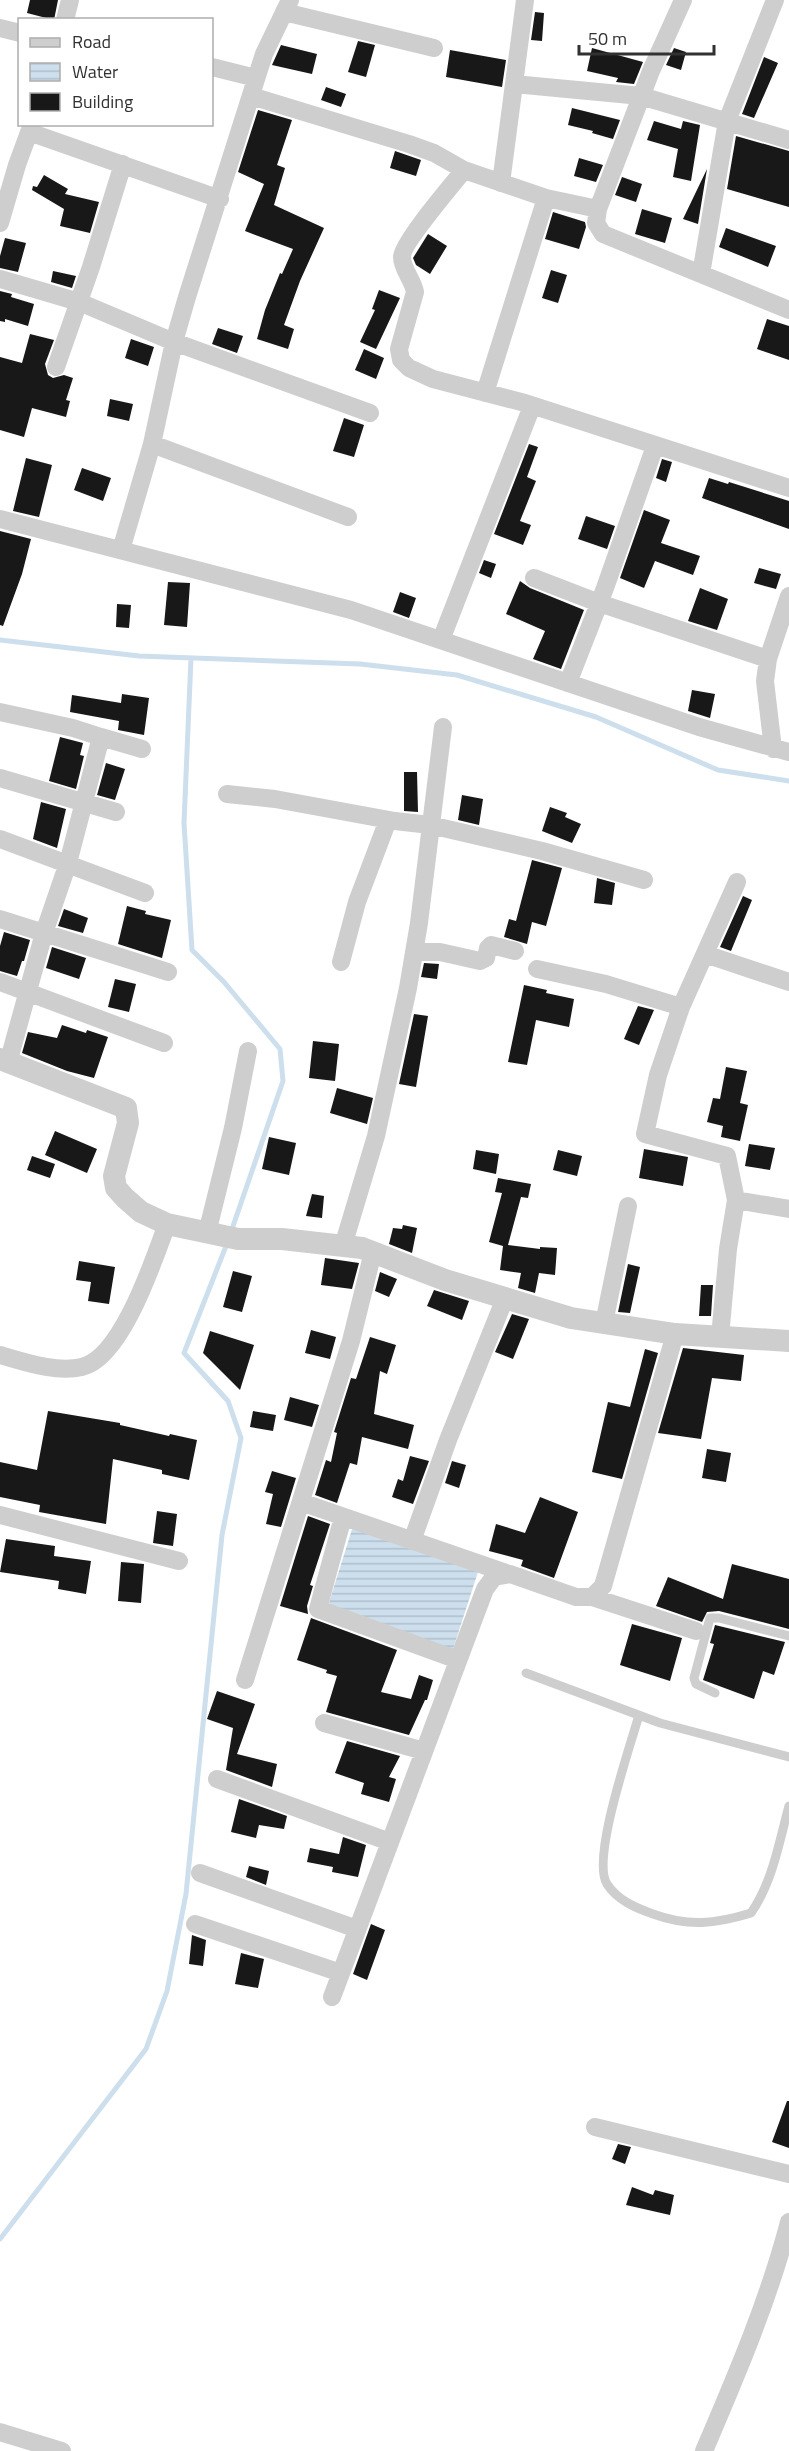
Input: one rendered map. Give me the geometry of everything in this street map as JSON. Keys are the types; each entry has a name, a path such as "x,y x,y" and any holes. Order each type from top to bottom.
{"street":[{"path":"66,18 70,0"},
{"path":"501,183 525,0"},
{"path":"683,0 641,96 598,209 596,223 603,234 789,310"},
{"path":"701,274 727,121 775,0"},
{"path":"121,550 152,444 174,342 264,54 287,6 434,48"},
{"path":"0,27 18,32"},
{"path":"213,67 345,126 434,153 464,170 546,198 598,209"},
{"path":"514,84 641,96 789,140"},
{"path":"0,223 6,177 30,128 220,199"},
{"path":"56,367 123,164"},
{"path":"464,170 434,206 403,250 403,264 414,284 415,292 399,349 401,360 409,368 433,379 532,406 789,488"},
{"path":"485,393 546,198"},
{"path":"0,279 79,302 174,342 370,413"},
{"path":"441,640 532,406"},
{"path":"152,444 348,517"},
{"path":"568,683 603,604 656,446"},
{"path":"0,519 351,610 699,727 781,751 765,681 768,659 789,596"},
{"path":"534,578 603,604 768,659"},
{"path":"0,712 73,728 142,749"},
{"path":"343,1246 376,1136 414,952 443,727"},
{"path":"101,737 68,863 4,1061 126,1108 128,1123 114,1176 117,1188 124,1198 141,1212 167,1224 221,1236 282,1239 362,1248 445,1280 571,1318 675,1334 789,1341"},
{"path":"0,778 116,812"},
{"path":"227,794 275,799 388,820 430,825 542,851 644,880"},
{"path":"341,962 357,902 388,820"},
{"path":"0,839 145,892"},
{"path":"720,1337 728,1249 736,1200 727,1156 645,1134 658,1075 681,1007 737,882"},
{"path":"0,919 168,972"},
{"path":"414,952 440,952 480,961 486,958 491,945 515,951"},
{"path":"705,954 789,982"},
{"path":"537,969 606,984 681,1007"},
{"path":"0,982 164,1043"},
{"path":"221,1236 233,1128 248,1051"},
{"path":"736,1200 789,1209"},
{"path":"604,1323 628,1206"},
{"path":"0,1355 57,1369 82,1367 95,1362 123,1328 146,1281 167,1224"},
{"path":"245,1680 351,1341 373,1252"},
{"path":"412,1540 448,1440 505,1298"},
{"path":"592,1597 603,1586 675,1334"},
{"path":"301,1502 576,1597 592,1597 696,1631"},
{"path":"0,1515 179,1561"},
{"path":"343,1517 318,1609 458,1660"},
{"path":"332,1997 485,1589 494,1577 510,1574"},
{"path":"324,1723 424,1751"},
{"path":"217,1779 390,1842"},
{"path":"200,1873 357,1929"},
{"path":"195,1924 341,1973"},
{"path":"595,2127 789,2174"},
{"path":"704,2451 746,2353 770,2289 789,2223"},
{"path":"0,2432 63,2451"}],"lane":[{"path":"715,1693 696,1684 694,1678 710,1618 738,1622 789,1636"},
{"path":"526,1673 639,1715 716,1739 789,1757"},
{"path":"639,1715 610,1819 603,1848 602,1867 606,1883 616,1894 636,1908 682,1922 707,1924 751,1913 761,1899 769,1878 789,1806"}],"water":[{"path":"353,1526 478,1572 452,1652 327,1609"}],"building":[{"path":"30,0 58,0 54,18 27,13"},
{"path":"535,12 544,13 542,41 531,40"},
{"path":"358,41 375,45 366,77 348,72"},
{"path":"281,45 317,54 312,74 272,65"},
{"path":"592,48 643,62 634,84 616,82 618,78 587,71"},
{"path":"674,48 686,52 681,70 666,65"},
{"path":"450,50 506,60 502,87 446,77"},
{"path":"764,57 778,63 754,118 742,114"},
{"path":"326,87 346,94 341,107 321,100"},
{"path":"572,108 620,120 613,139 568,125"},
{"path":"258,110 292,120 277,165 285,168 274,205 324,228 300,281 284,325 294,329 288,349 257,339 265,310 280,273 282,274 293,249 245,231 264,184 238,172"},
{"path":"654,121 681,129 683,121 700,125 691,181 673,177 678,149 647,140"},
{"path":"736,136 789,151 789,207 727,189"},
{"path":"395,151 421,160 416,176 390,168"},
{"path":"579,158 603,165 596,182 574,176"},
{"path":"707,169 698,224 683,219"},
{"path":"44,175 68,189 65,194 99,202 90,233 60,226 64,209 32,190 33,186 37,187"},
{"path":"622,177 642,184 636,202 615,195"},
{"path":"642,209 672,218 665,243 635,234"},
{"path":"553,212 585,222 586,227 579,249 545,239"},
{"path":"726,228 776,246 768,267 719,247"},
{"path":"428,234 447,246 430,274 416,265 413,258"},
{"path":"5,238 26,243 18,272 0,268 0,256"},
{"path":"551,270 567,275 558,303 542,298"},
{"path":"53,271 76,276 72,288 51,282"},
{"path":"379,290 400,298 376,349 360,342 375,310 372,309"},
{"path":"0,291 34,304 28,326 5,319 5,322 0,321"},
{"path":"767,319 789,326 789,360 757,349"},
{"path":"218,328 243,336 237,353 212,344"},
{"path":"30,334 54,340 45,364 48,375 53,378 64,375 73,378 66,400 70,401 66,417 32,408 24,437 0,430 0,357 22,363"},
{"path":"131,339 154,347 148,366 125,358"},
{"path":"364,349 384,358 376,379 355,370"},
{"path":"110,399 133,404 129,421 107,416"},
{"path":"344,418 364,425 354,457 333,451"},
{"path":"529,444 538,447 527,477 536,481 520,521 531,525 523,545 494,534"},
{"path":"26,458 52,465 39,517 13,511"},
{"path":"662,459 672,462 666,482 656,478"},
{"path":"82,468 111,478 103,501 74,490"},
{"path":"709,478 789,501 789,529 702,498"},
{"path":"644,510 670,520 661,543 700,556 693,575 655,561 644,588 620,578"},
{"path":"586,516 615,526 607,549 578,539"},
{"path":"0,531 31,539 22,574 3,626 0,625"},
{"path":"484,560 496,564 491,578 479,573"},
{"path":"759,568 781,574 776,589 754,583"},
{"path":"520,581 530,588 584,610 561,669 533,659 545,631 506,614"},
{"path":"168,582 190,583 187,627 164,625"},
{"path":"700,588 728,599 717,630 688,621"},
{"path":"400,592 416,598 409,618 393,612"},
{"path":"117,604 131,605 129,628 116,627"},
{"path":"692,690 715,694 710,718 688,711"},
{"path":"122,694 149,698 144,735 118,730 119,721 70,712 72,695 121,703"},
{"path":"60,737 83,743 80,755 84,756 76,789 49,781"},
{"path":"106,763 125,769 115,800 97,795"},
{"path":"404,772 417,772 418,812 404,811"},
{"path":"462,795 483,799 479,825 458,820"},
{"path":"41,802 66,809 57,848 33,839"},
{"path":"550,807 567,813 565,817 581,824 572,843 542,831"},
{"path":"532,860 562,868 546,926 532,922 527,944 504,937 509,919 516,921"},
{"path":"597,878 615,883 612,905 594,903"},
{"path":"743,896 752,900 731,951 720,947"},
{"path":"127,906 146,911 145,914 171,920 162,958 118,944"},
{"path":"64,909 88,918 83,933 58,926"},
{"path":"4,932 30,940 17,976 0,971 0,946"},
{"path":"52,947 86,958 79,979 46,968"},
{"path":"424,963 439,964 437,979 421,977"},
{"path":"115,979 136,984 129,1012 108,1007"},
{"path":"524,985 574,999 569,1027 536,1020 527,1065 508,1062"},
{"path":"638,1006 654,1010 639,1045 624,1039"},
{"path":"414,1014 428,1016 416,1087 399,1084"},
{"path":"62,1025 108,1037 94,1078 67,1071 22,1053 28,1032 57,1038"},
{"path":"313,1041 339,1044 335,1081 309,1078"},
{"path":"726,1067 747,1071 740,1103 748,1105 740,1141 721,1137 723,1126 707,1122 713,1098 720,1099"},
{"path":"337,1088 373,1098 367,1124 330,1113"},
{"path":"55,1131 97,1149 87,1173 45,1155"},
{"path":"269,1137 296,1143 289,1175 262,1169"},
{"path":"749,1144 775,1148 770,1170 745,1166"},
{"path":"644,1149 688,1157 683,1186 639,1178"},
{"path":"476,1150 499,1154 496,1174 473,1169"},
{"path":"558,1150 582,1156 577,1176 553,1170"},
{"path":"32,1156 55,1164 50,1178 27,1170"},
{"path":"498,1178 531,1184 528,1198 521,1197 508,1245 540,1249 540,1247 557,1248 555,1275 539,1273 535,1293 518,1288 521,1273 500,1270 503,1246 489,1242 502,1193 495,1192"},
{"path":"312,1194 324,1196 322,1218 306,1216"},
{"path":"403,1225 417,1228 412,1253 389,1244 393,1228 402,1229"},
{"path":"325,1258 359,1263 352,1289 321,1285"},
{"path":"79,1261 115,1267 109,1304 88,1301 91,1282 76,1280"},
{"path":"628,1264 640,1267 630,1313 618,1312"},
{"path":"233,1271 252,1276 242,1312 223,1307"},
{"path":"380,1272 397,1279 389,1297 375,1291"},
{"path":"701,1285 713,1285 711,1316 699,1316"},
{"path":"434,1290 469,1301 462,1320 427,1306"},
{"path":"512,1314 529,1319 513,1359 495,1352"},
{"path":"311,1330 336,1337 330,1359 305,1353"},
{"path":"210,1331 254,1345 240,1390 203,1353"},
{"path":"370,1337 396,1345 387,1374 380,1371 374,1414 414,1425 408,1449 362,1437 357,1465 350,1463 337,1503 315,1495 326,1460 331,1462 337,1433 334,1432 351,1378 356,1379"},
{"path":"683,1348 744,1355 741,1381 712,1378 701,1439 658,1433"},
{"path":"645,1349 658,1353 622,1479 592,1472 608,1402 630,1407"},
{"path":"290,1397 319,1405 312,1427 284,1420"},
{"path":"48,1411 120,1423 120,1425 169,1436 170,1434 197,1440 189,1480 162,1474 162,1470 113,1459 106,1524 39,1512 40,1505 0,1497 0,1462 37,1470"},
{"path":"253,1411 276,1415 273,1431 250,1427"},
{"path":"707,1449 731,1453 726,1482 702,1478"},
{"path":"410,1456 429,1461 413,1504 392,1497 398,1479 403,1481"},
{"path":"452,1461 466,1465 459,1488 445,1483"},
{"path":"272,1471 296,1478 281,1527 266,1524 273,1494 265,1492"},
{"path":"540,1497 578,1512 554,1578 521,1566 523,1560 489,1551 496,1524 525,1533"},
{"path":"157,1511 177,1514 173,1546 153,1543"},
{"path":"308,1516 330,1524 310,1585 313,1586 307,1606 308,1614 280,1606"},
{"path":"6,1539 55,1546 54,1556 91,1561 86,1594 58,1589 59,1581 0,1572"},
{"path":"121,1562 144,1564 141,1603 118,1601"},
{"path":"732,1564 789,1579 789,1629 719,1611 707,1612 702,1622 656,1606 668,1577 723,1599"},
{"path":"311,1618 397,1650 381,1692 411,1699 419,1675 433,1680 427,1700 409,1735 326,1712 337,1676 326,1673 327,1670 297,1660"},
{"path":"632,1624 682,1638 670,1681 620,1665"},
{"path":"715,1625 785,1642 774,1675 763,1671 754,1699 703,1680 714,1644 710,1643"},
{"path":"217,1691 255,1704 237,1754 277,1764 272,1787 226,1770 233,1728 207,1719"},
{"path":"347,1741 400,1756 389,1777 396,1779 389,1802 361,1794 364,1783 335,1773"},
{"path":"239,1799 287,1816 284,1829 259,1825 256,1838 231,1832"},
{"path":"343,1837 366,1845 358,1877 332,1872 333,1867 307,1862 310,1848 339,1854"},
{"path":"249,1866 269,1871 266,1885 246,1877"},
{"path":"371,1924 385,1930 367,1980 353,1974"},
{"path":"192,1935 206,1940 203,1966 189,1964"},
{"path":"241,1953 264,1959 258,1988 235,1984"},
{"path":"787,2101 789,2101 789,2148 772,2142"},
{"path":"618,2144 631,2147 625,2164 612,2159"},
{"path":"632,2187 653,2195 655,2190 674,2195 670,2215 626,2205"}],"waterway":[{"path":"0,640 139,656 360,664 457,675 596,717 718,770 789,781"},
{"path":"191,658 184,823 192,950 224,982 280,1049 283,1081 231,1232"},
{"path":"0,2239 146,2049 167,1991 186,1894 222,1535 241,1438 228,1401 184,1353 228,1241"}]}
